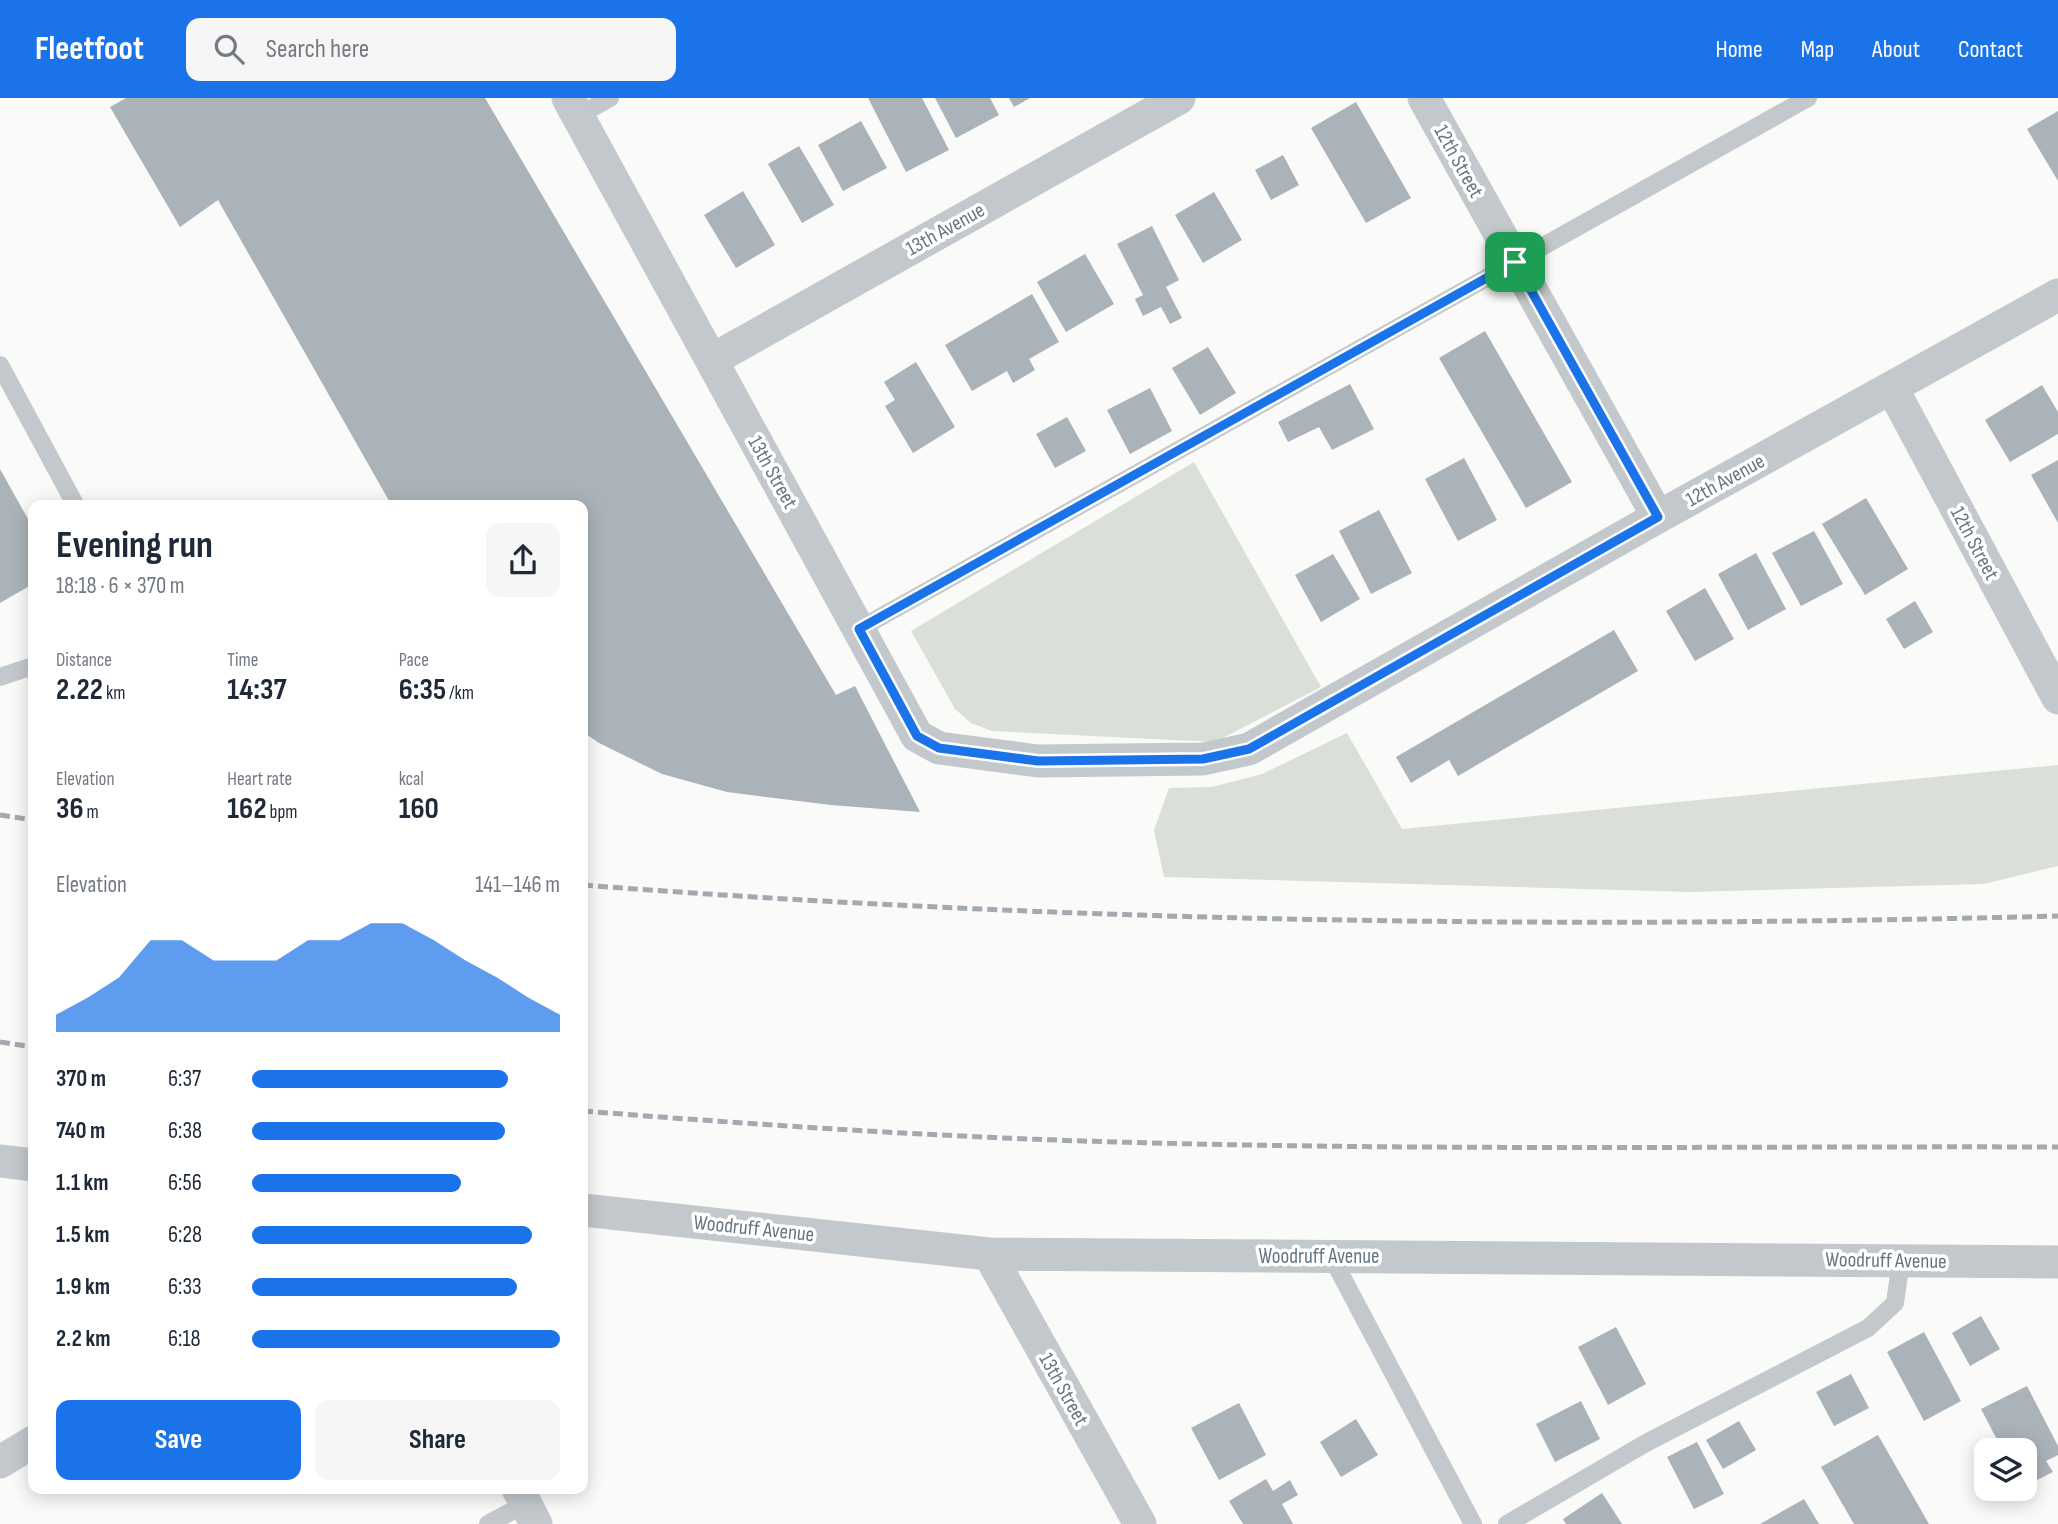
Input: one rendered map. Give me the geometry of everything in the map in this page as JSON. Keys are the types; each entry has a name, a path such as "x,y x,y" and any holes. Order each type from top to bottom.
{"street":[{"name":"13th Avenue","path":"712,360 1179,98"},
{"name":"12th Street","path":"1424,98 1658,517"},
{"name":"13th Street","path":"573,107 917,736 939,748 1038,761"},
{"name":"12th Avenue","path":"1038,761 1203,759 1249,749 1658,517 2058,295"},
{"name":"12th Street","path":"1892,388 2054,681"},
{"path":"0,1161 28,1164"},
{"name":"Woodruff Avenue","path":"588,1211 989,1254 2058,1262"},
{"name":"13th Street","path":"989,1254 1140,1524"},
{"path":"0,1462 28,1445"}],"lane":[{"path":"573,107 610,98"},
{"path":"859,629 1808,98"},
{"path":"0,365 73,500"},
{"path":"0,677 28,668"},
{"path":"1331,1256 1473,1524"},
{"path":"1507,1524 1646,1443 1868,1328 1895,1303 1901,1260"},
{"path":"488,1524 526,1506"}],"shaded area":[{"path":"1194,462 1321,687 1215,742 992,731 971,723 955,709 911,631"},
{"path":"1347,733 1402,829 2058,765 2058,866 1984,884 1690,892 1164,877 1154,830 1169,788 1212,787 1262,774"}],"building":[{"path":"126,98 485,98 836,695 855,686 920,812 831,805 727,792 662,774 588,735 588,500 389,500 218,200 180,227 110,107"},
{"path":"868,98 922,98 949,150 906,172"},
{"path":"935,98 990,98 999,115 956,138"},
{"path":"1009,98 1030,98 1014,107"},
{"path":"1356,102 1411,198 1366,223 1311,128"},
{"path":"2058,111 2058,181 2027,129"},
{"path":"861,121 887,168 843,191 818,145"},
{"path":"799,146 834,205 802,223 768,164"},
{"path":"1283,155 1299,185 1271,200 1255,170"},
{"path":"743,191 775,245 736,268 704,215"},
{"path":"1214,192 1242,240 1203,263 1175,215"},
{"path":"1152,226 1179,280 1166,287 1182,318 1170,324 1161,307 1143,316 1135,299 1143,295 1117,244"},
{"path":"1085,254 1114,304 1066,332 1037,282"},
{"path":"1032,294 1059,342 1029,359 1035,370 1013,383 1007,371 972,391 945,345"},
{"path":"1485,331 1572,482 1526,508 1439,358"},
{"path":"1208,347 1236,393 1200,415 1172,368"},
{"path":"916,362 955,427 913,453 885,406 895,400 884,382"},
{"path":"1350,384 1374,429 1332,450 1319,427 1288,442 1278,422"},
{"path":"2042,385 2058,412 2058,434 2010,462 1985,420"},
{"path":"1150,388 1172,431 1130,454 1107,410"},
{"path":"1067,417 1086,451 1055,468 1036,434"},
{"path":"1464,458 1497,520 1458,541 1425,479"},
{"path":"2058,460 2058,523 2031,475"},
{"path":"0,469 28,519 28,587 0,603"},
{"path":"1866,498 1908,569 1865,595 1822,524"},
{"path":"1379,510 1412,573 1371,594 1339,531"},
{"path":"1814,531 1843,584 1801,606 1772,553"},
{"path":"1756,553 1786,609 1748,630 1718,574"},
{"path":"1333,554 1360,599 1321,622 1295,575"},
{"path":"1705,588 1734,639 1695,661 1666,611"},
{"path":"1915,601 1933,632 1904,649 1886,619"},
{"path":"1614,630 1638,671 1458,776 1449,760 1411,783 1396,757"},
{"path":"1981,1316 2000,1349 1970,1366 1952,1333"},
{"path":"1616,1327 1646,1384 1608,1405 1578,1347"},
{"path":"1924,1332 1961,1401 1924,1421 1887,1352"},
{"path":"1851,1374 1869,1408 1834,1426 1816,1392"},
{"path":"2027,1386 2058,1446 2058,1455 2046,1461 2053,1472 2037,1480 2037,1438 1996,1438 1981,1409"},
{"path":"1581,1401 1600,1439 1555,1462 1536,1424"},
{"path":"1239,1403 1266,1455 1219,1480 1191,1428"},
{"path":"1356,1419 1378,1455 1341,1477 1320,1442"},
{"path":"1739,1421 1756,1450 1723,1469 1706,1440"},
{"path":"1878,1435 1929,1524 1854,1524 1821,1467"},
{"path":"1697,1442 1724,1494 1694,1509 1667,1457"},
{"path":"1266,1479 1273,1491 1290,1480 1298,1495 1282,1504 1293,1524 1243,1524 1229,1501"},
{"path":"1602,1493 1622,1524 1566,1524 1563,1519"},
{"path":"1804,1499 1819,1524 1760,1524"}],"railway":[{"path":"0,815 28,819"},
{"path":"588,885 951,908 1320,920 1689,922 2058,916"},
{"path":"0,1042 28,1046"},
{"path":"588,1111 983,1137 1234,1145 2058,1147"}],"route":[{"path":"1515,262 1658,517 1249,749 1203,759 1038,761 939,748 917,736 859,629 1515,262"}]}
